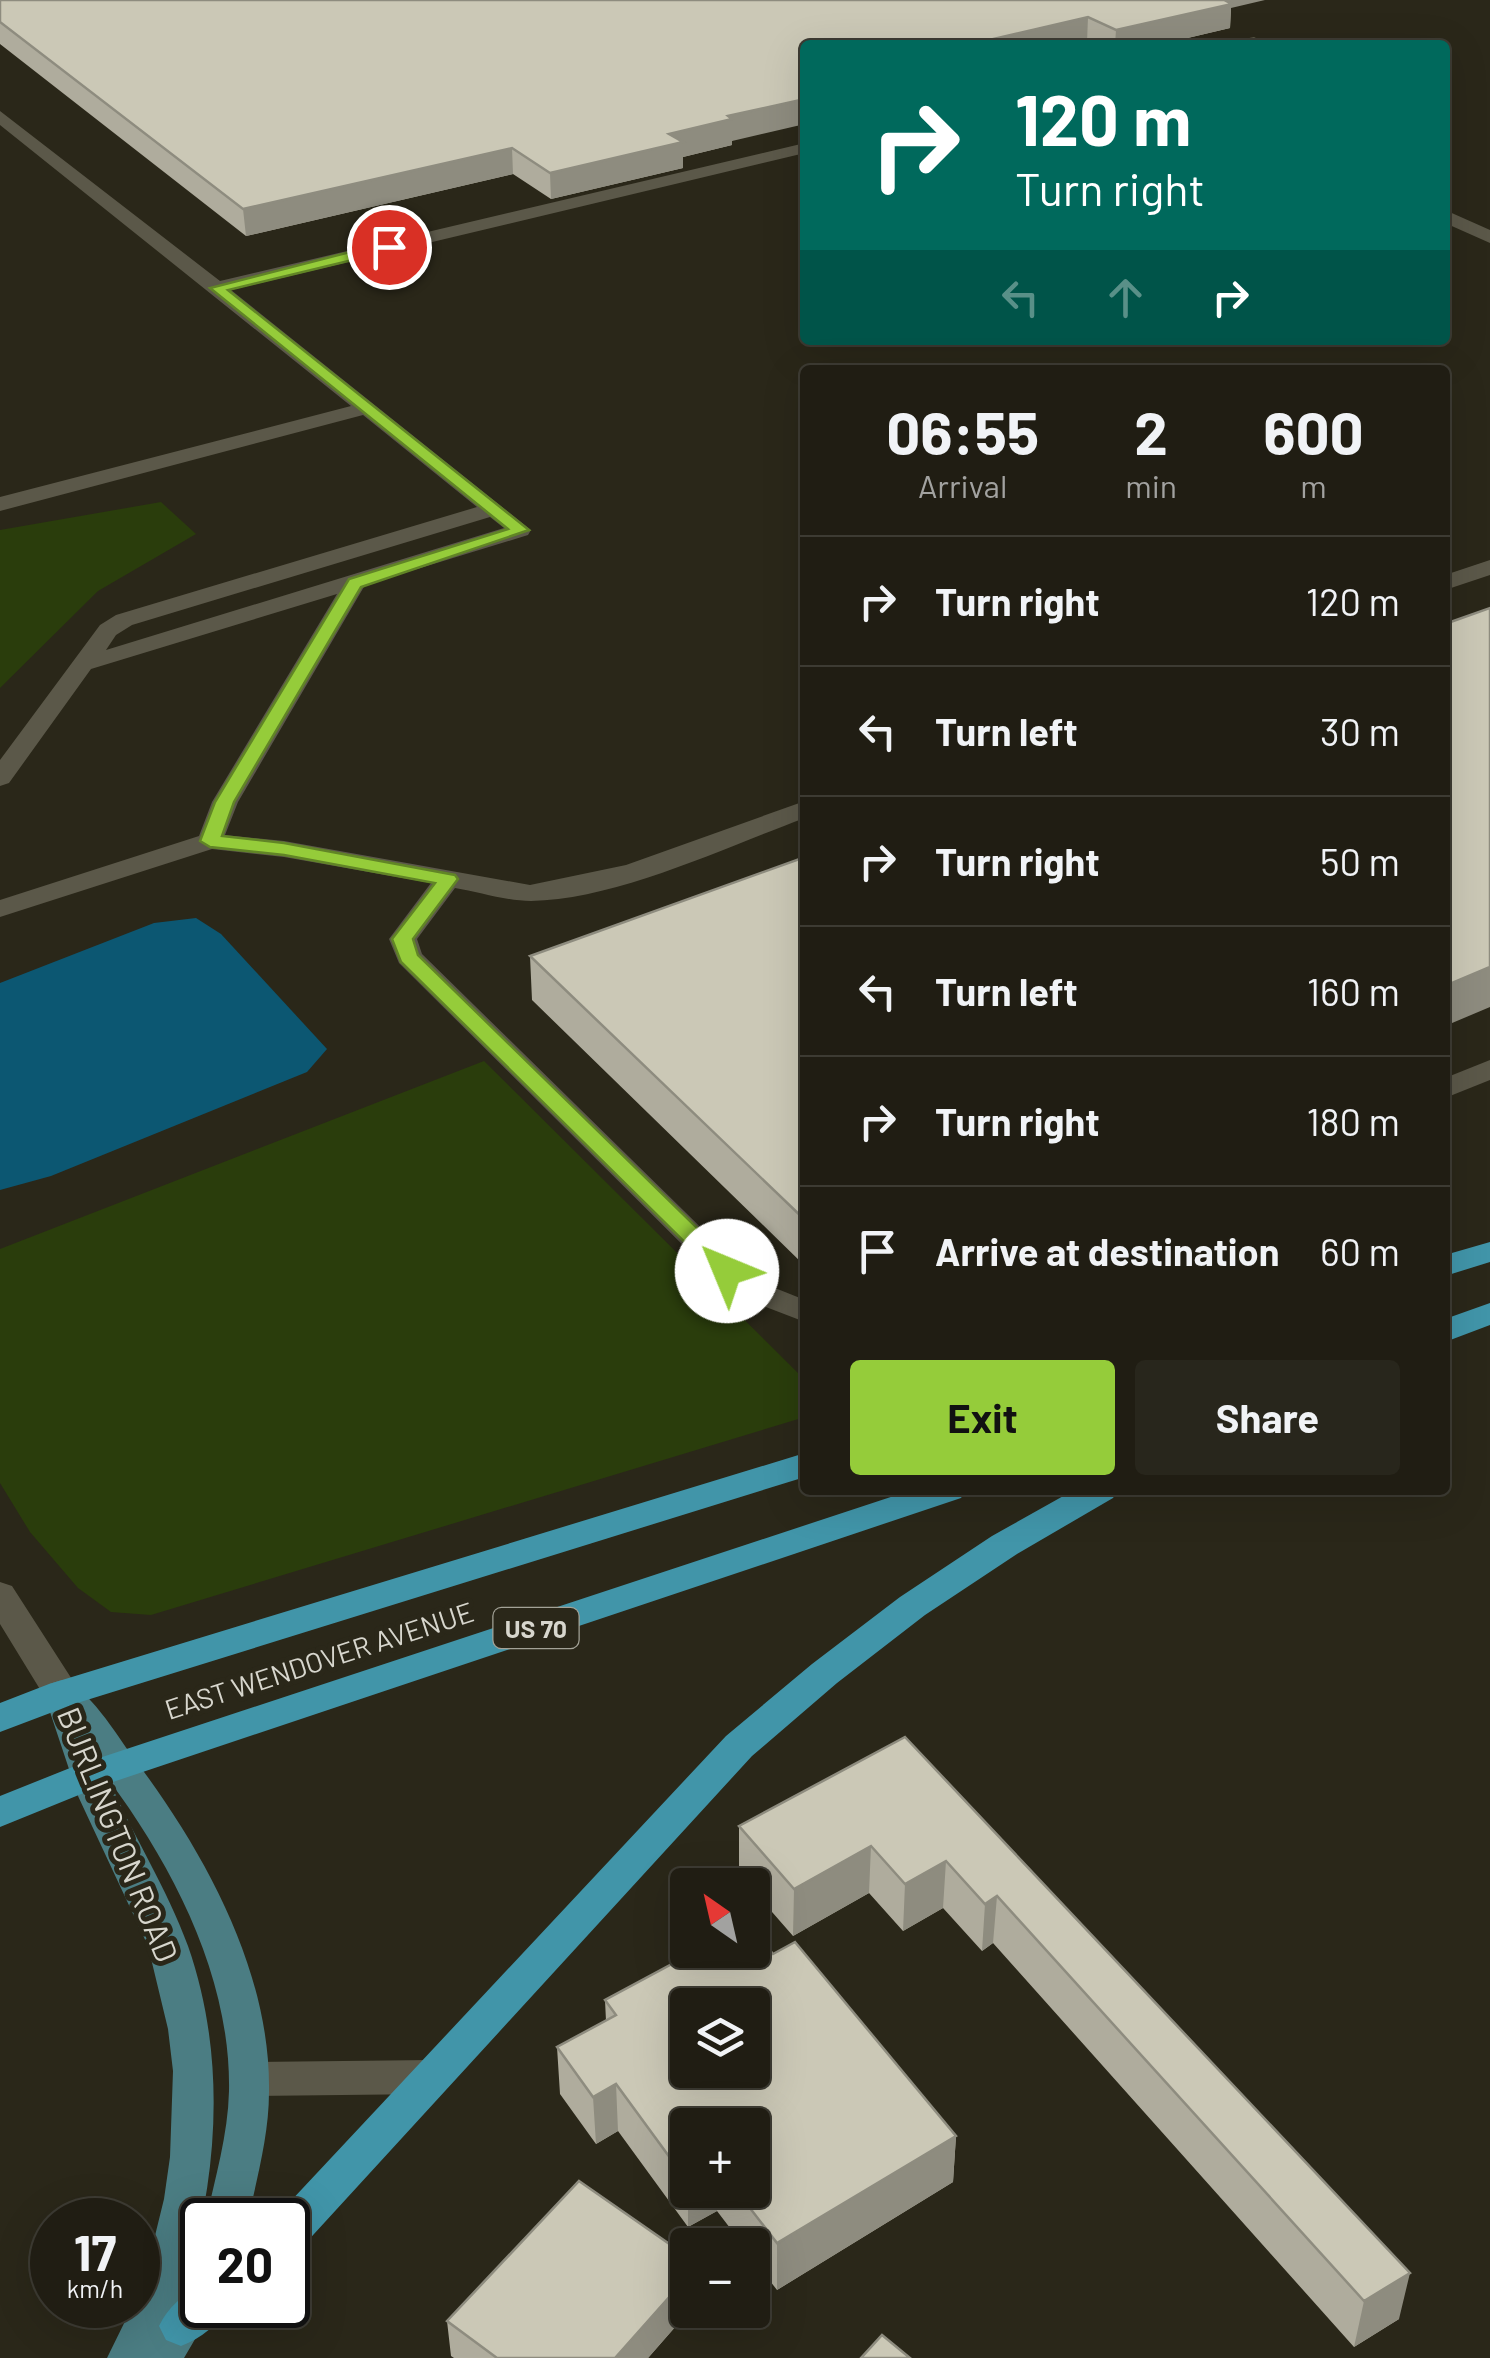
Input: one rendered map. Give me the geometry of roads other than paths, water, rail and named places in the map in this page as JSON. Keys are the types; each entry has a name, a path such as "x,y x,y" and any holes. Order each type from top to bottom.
{"highway":[{"path":"1450,1264 1490,1252"},
{"path":"1450,1329 1490,1313"},
{"name":"EAST WENDOVER AVENUE","path":"0,1718 62,1694 800,1466"},
{"name":"EAST WENDOVER AVENUE","path":"0,1812 105,1770 934,1495"},
{"path":"310,2208 672,1814 800,1691 865,1640 998,1547 1092,1495"}],"main road":[{"name":"BURLINGTON ROAD","path":"62,1694 105,1770 218,1934 243,2016 249,2080 244,2144 233,2198"},
{"name":"BURLINGTON ROAD","path":"105,1770 137,1871 168,1947 188,2016 195,2085 182,2210 164,2283 129,2358"}],"street":[{"path":"0,116 520,530 84,664"},
{"path":"217,288 800,149"},
{"path":"1450,218 1490,237"},
{"path":"0,504 367,408"},
{"path":"0,778 108,630 124,620 493,510"},
{"path":"1450,581 1490,567"},
{"path":"210,841 224,802 355,583"},
{"path":"0,909 210,841 284,849 530,892 569,890 800,811"},
{"path":"448,879 403,939 409,957 727,1271 759,1293 800,1310"},
{"path":"1450,1087 1490,1070"},
{"path":"0,1595 62,1694"},
{"path":"249,2080 431,2077"}],"water":[{"path":"196,918 221,934 327,1049 307,1072 51,1176 0,1190 0,983 154,923"}]}
